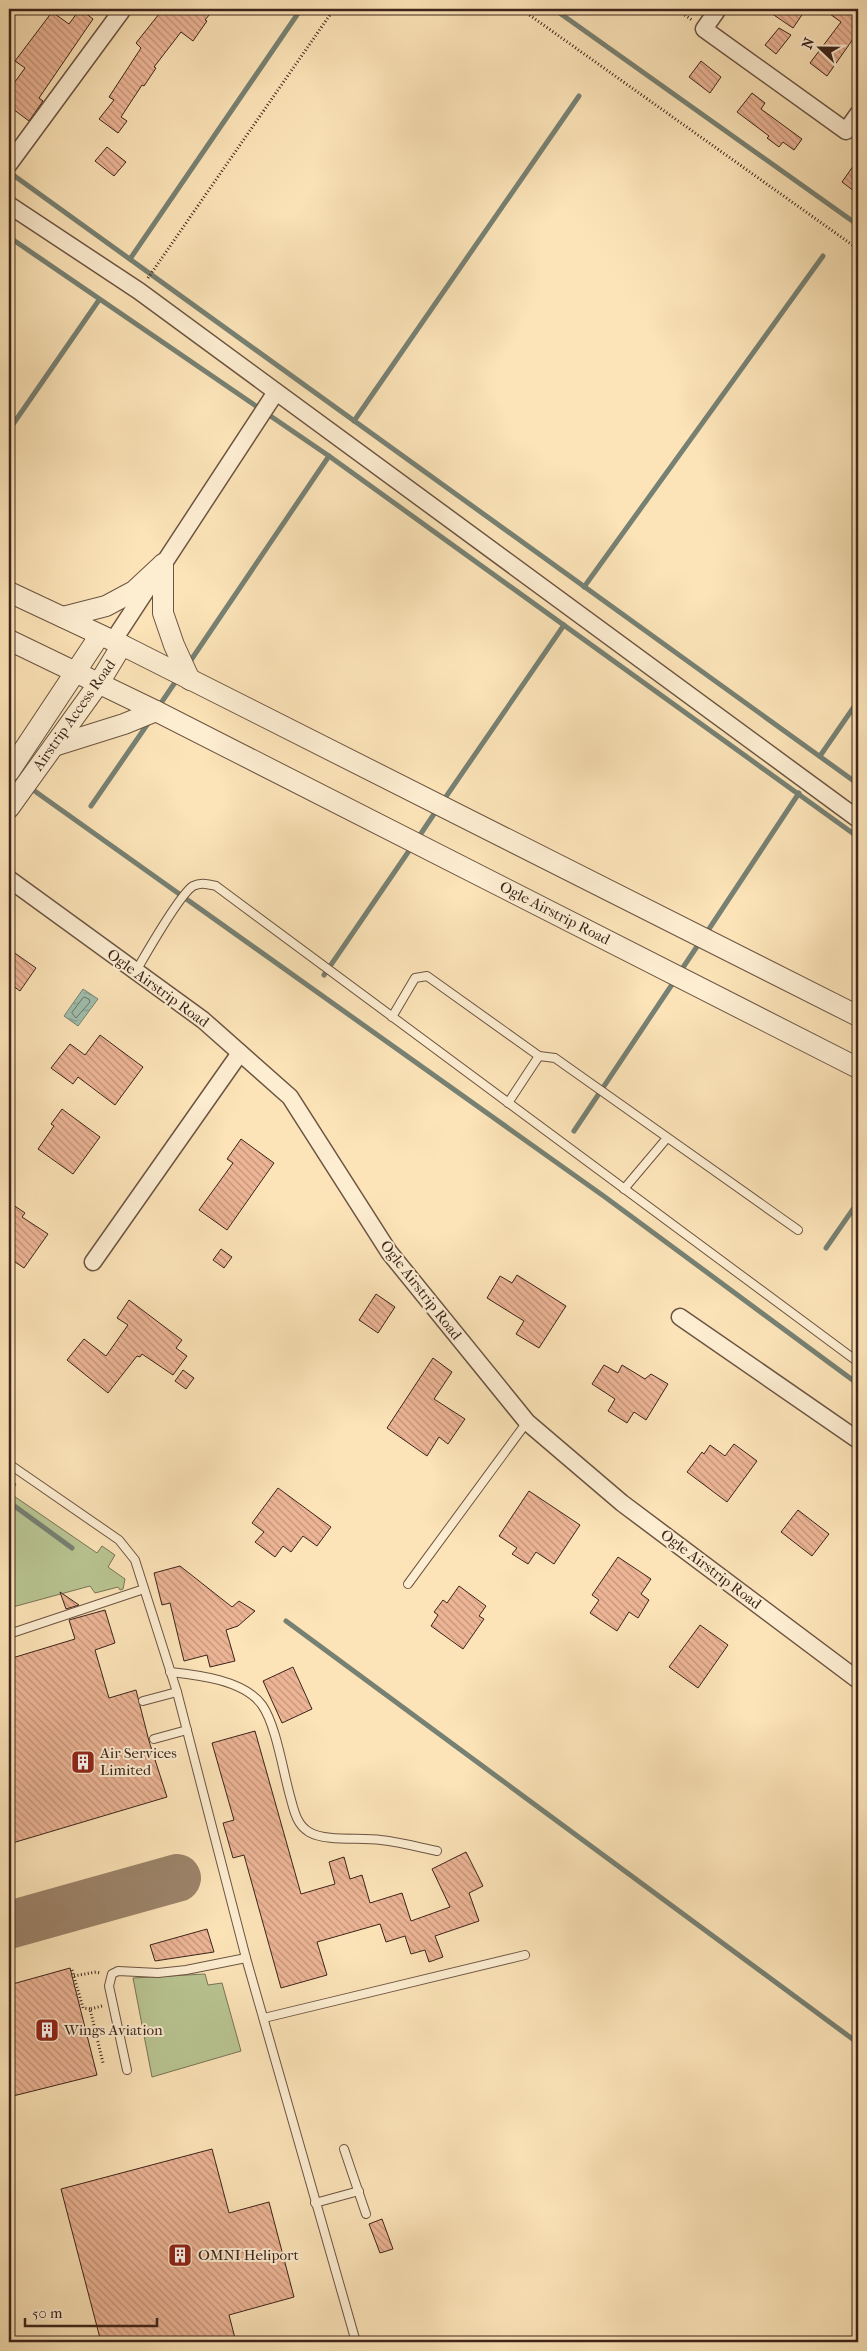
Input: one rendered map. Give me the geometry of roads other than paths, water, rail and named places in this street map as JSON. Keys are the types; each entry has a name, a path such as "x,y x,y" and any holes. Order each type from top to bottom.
{"street":[{"path":"9,164 124,9"},
{"path":"718,9 704,29 846,132 858,114"},
{"path":"9,205 139,291 858,819"},
{"path":"112,640 276,392"},
{"path":"63,617 106,606 134,591 164,564"},
{"path":"164,564 162,613 190,680"},
{"path":"9,592 112,640 858,1016"},
{"name":"Ogle Airstrip Road","path":"9,640 156,711 858,1068"},
{"name":"Airstrip Access Road","path":"9,772 75,672 112,640"},
{"name":"Airstrip Access Road","path":"9,808 99,683 112,640"},
{"path":"54,746 156,711"},
{"name":"Ogle Airstrip Road","path":"9,879 203,1020 290,1097 389,1252 527,1422 622,1502 858,1680"},
{"path":"93,1262 240,1052"},
{"path":"680,1317 858,1440"}],"lane":[{"path":"136,971 172,912 192,887 202,883 216,886 858,1362"},
{"path":"392,1017 415,978 427,976 539,1056 555,1058 798,1230"},
{"path":"508,1103 539,1056"},
{"path":"624,1189 667,1138"},
{"path":"408,1584 527,1422"},
{"path":"9,1464 118,1540 135,1560 177,1692 246,1958 356,2342"},
{"path":"9,1634 144,1589"},
{"path":"170,1672 187,1674 236,1686 251,1695 261,1705 270,1721 298,1821 311,1833 331,1838 384,1840 437,1850"},
{"path":"143,1701 177,1692"},
{"path":"154,1739 187,1730"},
{"path":"264,2018 525,1955"},
{"path":"127,2070 112,2003 110,1979 112,1974 118,1971 158,1973 176,1971 246,1958"},
{"path":"344,2149 366,2214"},
{"path":"316,2203 359,2191"}],"water":[{"path":"83,989 98,999 78,1026 64,1016"}],"waterway":[{"path":"130,259 301,9"},
{"path":"554,9 858,225"},
{"path":"354,421 579,96"},
{"path":"9,172 858,784"},
{"path":"9,237 329,456 858,837"},
{"path":"584,587 823,256"},
{"path":"9,430 99,300"},
{"path":"189,663 329,456"},
{"path":"443,801 564,625"},
{"path":"159,706 178,678"},
{"path":"820,756 858,701"},
{"path":"91,806 149,722"},
{"path":"29,787 605,1197 858,1384"},
{"path":"705,935 799,793"},
{"path":"418,838 438,808"},
{"path":"324,975 413,845"},
{"path":"680,972 700,942"},
{"path":"574,1131 675,980"},
{"path":"826,1248 858,1202"},
{"path":"9,1502 72,1548"},
{"path":"286,1621 858,2043"}],"place":[{"name":"Air Services Limited","path":"83,1762"},
{"name":"Wings Aviation","path":"47,2030"},
{"name":"OMNI Heliport","path":"180,2255"}]}
